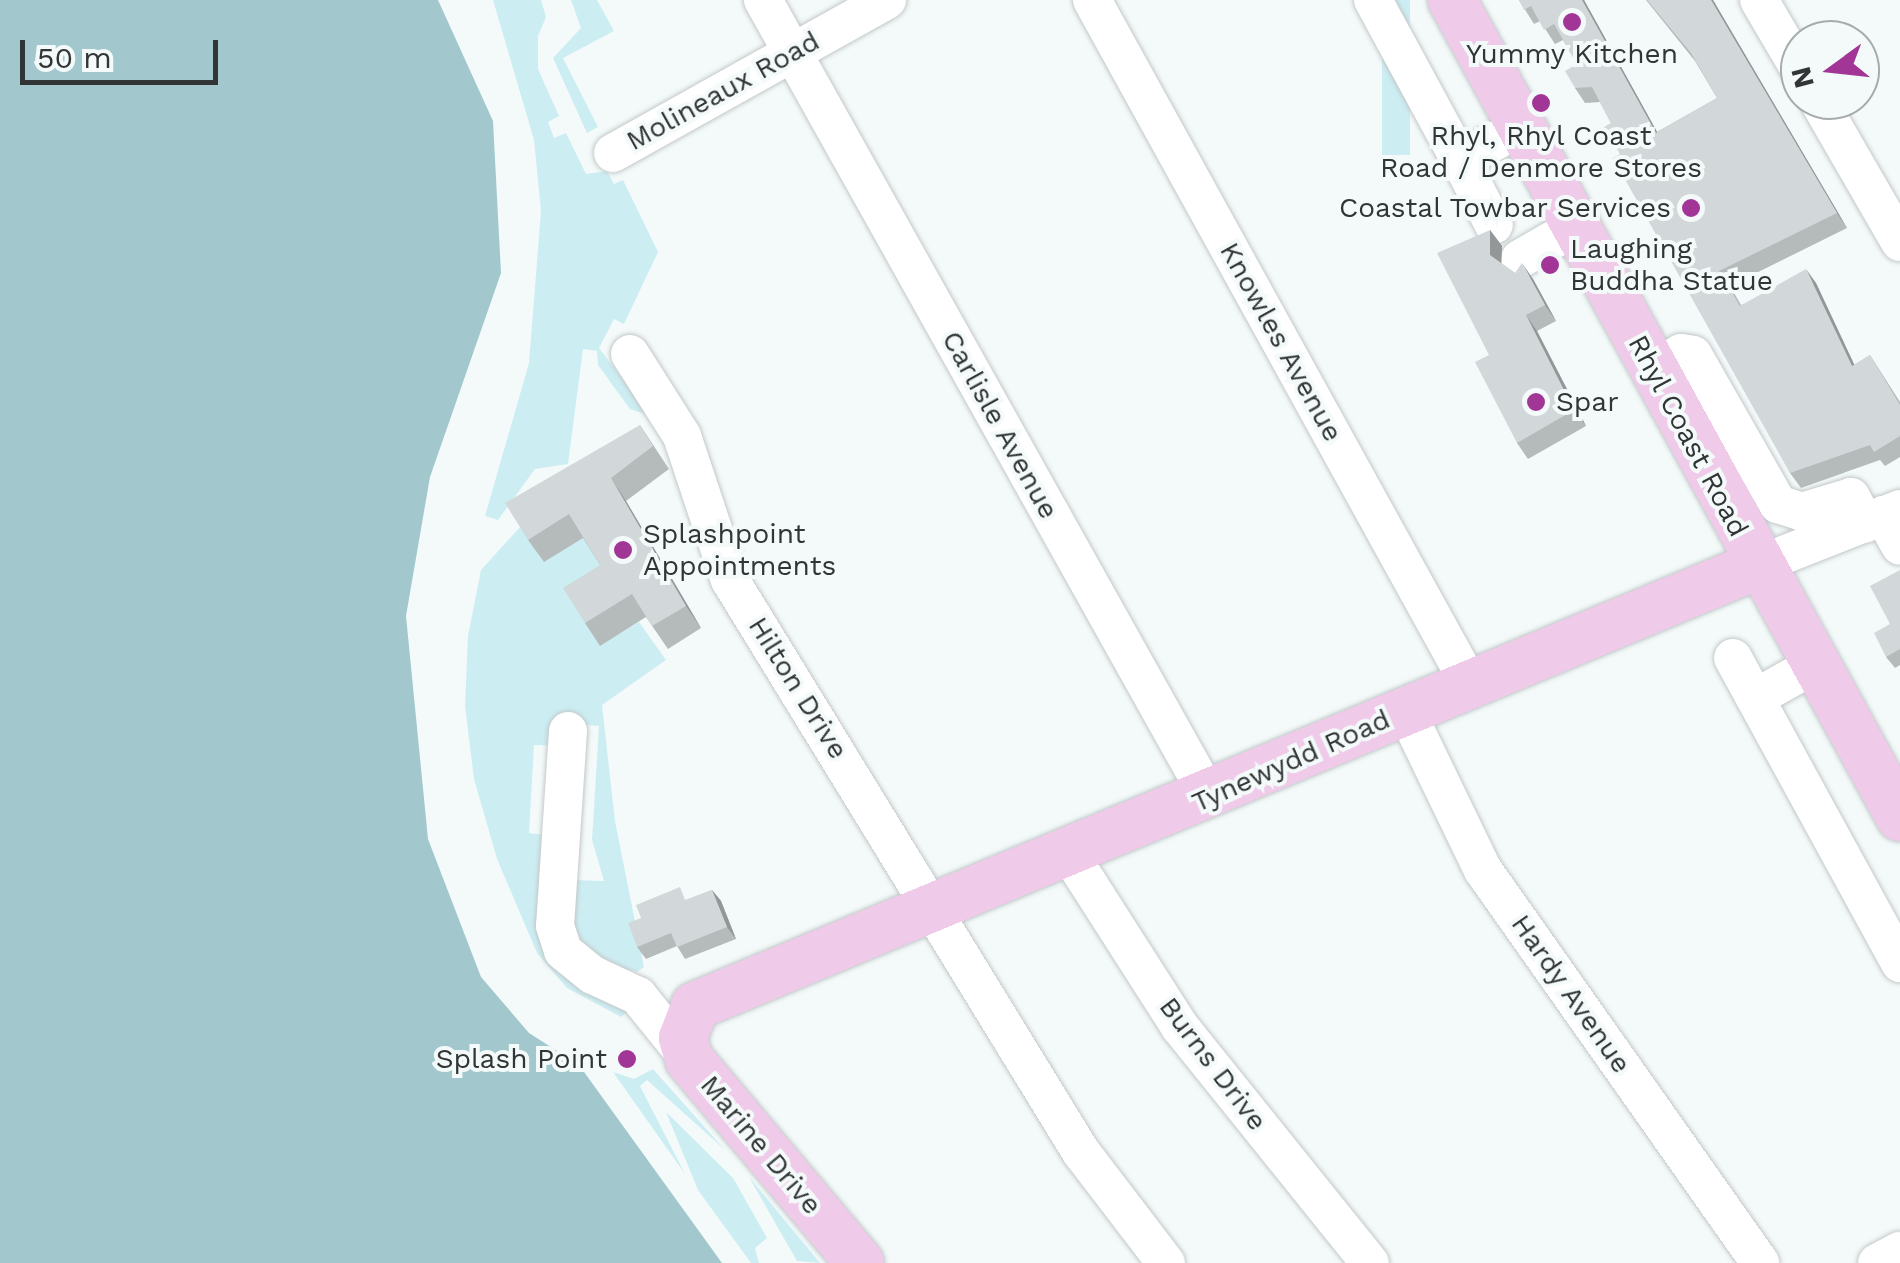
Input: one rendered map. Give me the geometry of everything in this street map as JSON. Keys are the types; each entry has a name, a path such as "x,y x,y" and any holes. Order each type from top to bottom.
{"main road":[{"name":"Rhyl Coast Road","path":"1452,0 1758,565 1899,813"},
{"name":"Tynewydd Road","path":"688,1039 723,989 1070,855 1758,565"},
{"name":"Marine Drive","path":"688,1039 860,1263"}],"street":[{"name":"Carlisle Avenue","path":"763,0 1209,798"},
{"name":"Molineaux Road","path":"613,153 887,0"},
{"name":"Knowles Avenue","path":"1092,0 1470,685"},
{"path":"1373,0 1494,226"},
{"path":"1759,0 1780,36"},
{"path":"1830,120 1900,242"},
{"path":"1460,160 1520,127"},
{"path":"1520,259 1574,227"},
{"path":"1652,370 1681,353 1693,356 1778,504 1802,512 1851,498 1887,523"},
{"name":"Hilton Drive","path":"630,354 670,387 682,436 730,580 934,906 1081,1152 1166,1263"},
{"name":"Tynewydd Road","path":"1758,565 1887,523"},
{"path":"1733,658 1900,963"},
{"path":"1755,698 1814,665"},
{"name":"Hardy Avenue","path":"1406,711 1484,870 1760,1263"},
{"path":"568,732 555,926 564,952 592,976 638,996 688,1039"},
{"name":"Burns Drive","path":"1070,855 1180,1027 1370,1263"},
{"path":"1876,1263 1900,1251"}],"shaded area":[{"path":"0,0 438,0 493,121 501,273 430,477 406,616 428,839 481,977 529,1033 579,1065 722,1263 0,1263"},
{"path":"493,0 541,0 546,17 538,36 538,69 559,116 548,122 554,138 566,133 586,174 607,171 614,184 623,180 658,252 624,324 614,319 599,348 651,416 630,409 598,365 597,351 583,349 568,464 535,469 498,520 485,516 529,363 541,211 534,140"},
{"path":"571,0 597,0 614,31 563,58 598,127 587,133 553,58 581,28"},
{"path":"1382,0 1410,0 1410,155 1382,155"},
{"path":"521,526 585,537 616,588 600,645 639,622 666,660 602,705 615,821 644,967 637,972 590,959 570,930 572,880 604,881 592,840 599,726 558,723 555,746 534,745 529,833 551,836 544,928 634,1006 621,1017 567,988 537,953 497,859 474,779 465,706 468,636 481,570"},
{"path":"653,1069 725,1150 647,1080 640,1086 685,1174 613,1072 634,1079"},
{"path":"666,1112 733,1178 767,1238 755,1248 759,1263 751,1263 698,1190"},
{"path":"749,1177 820,1263 797,1261"}],"building":[{"path":"1519,0 1582,0 1656,133 1717,98 1691,53 1647,0 1711,0 1837,213 1719,271 1740,306 1806,269 1852,366 1870,355 1900,405 1900,436 1874,452 1870,445 1790,473 1613,158 1620,154 1604,127 1611,123 1592,87 1575,88 1565,71 1577,64 1554,24 1544,30 1531,6 1524,10"},
{"path":"1490,230 1490,255 1515,273 1522,263 1545,305 1526,315 1574,410 1517,443 1475,362 1489,355 1437,253"},
{"name":"Splashpoint Appointments","path":"640,425 653,446 611,478 686,606 652,626 632,594 585,623 563,588 600,565 569,514 528,540 505,503"},
{"path":"1900,570 1900,649 1886,657 1874,633 1890,624 1870,586"},
{"path":"680,887 685,900 712,890 727,927 677,947 671,933 637,947 628,923 641,918 636,905"}],"place":[{"name":"Yummy Kitchen","path":"1572,22"},
{"name":"Rhyl, Rhyl Coast Road / Denmore Stores","path":"1541,103"},
{"name":"Coastal Towbar Services","path":"1691,208"},
{"name":"Laughing Buddha Statue","path":"1550,265"},
{"name":"Spar","path":"1536,402"},
{"name":"Splashpoint Appointments","path":"623,550"},
{"name":"Splash Point","path":"627,1059"}]}
